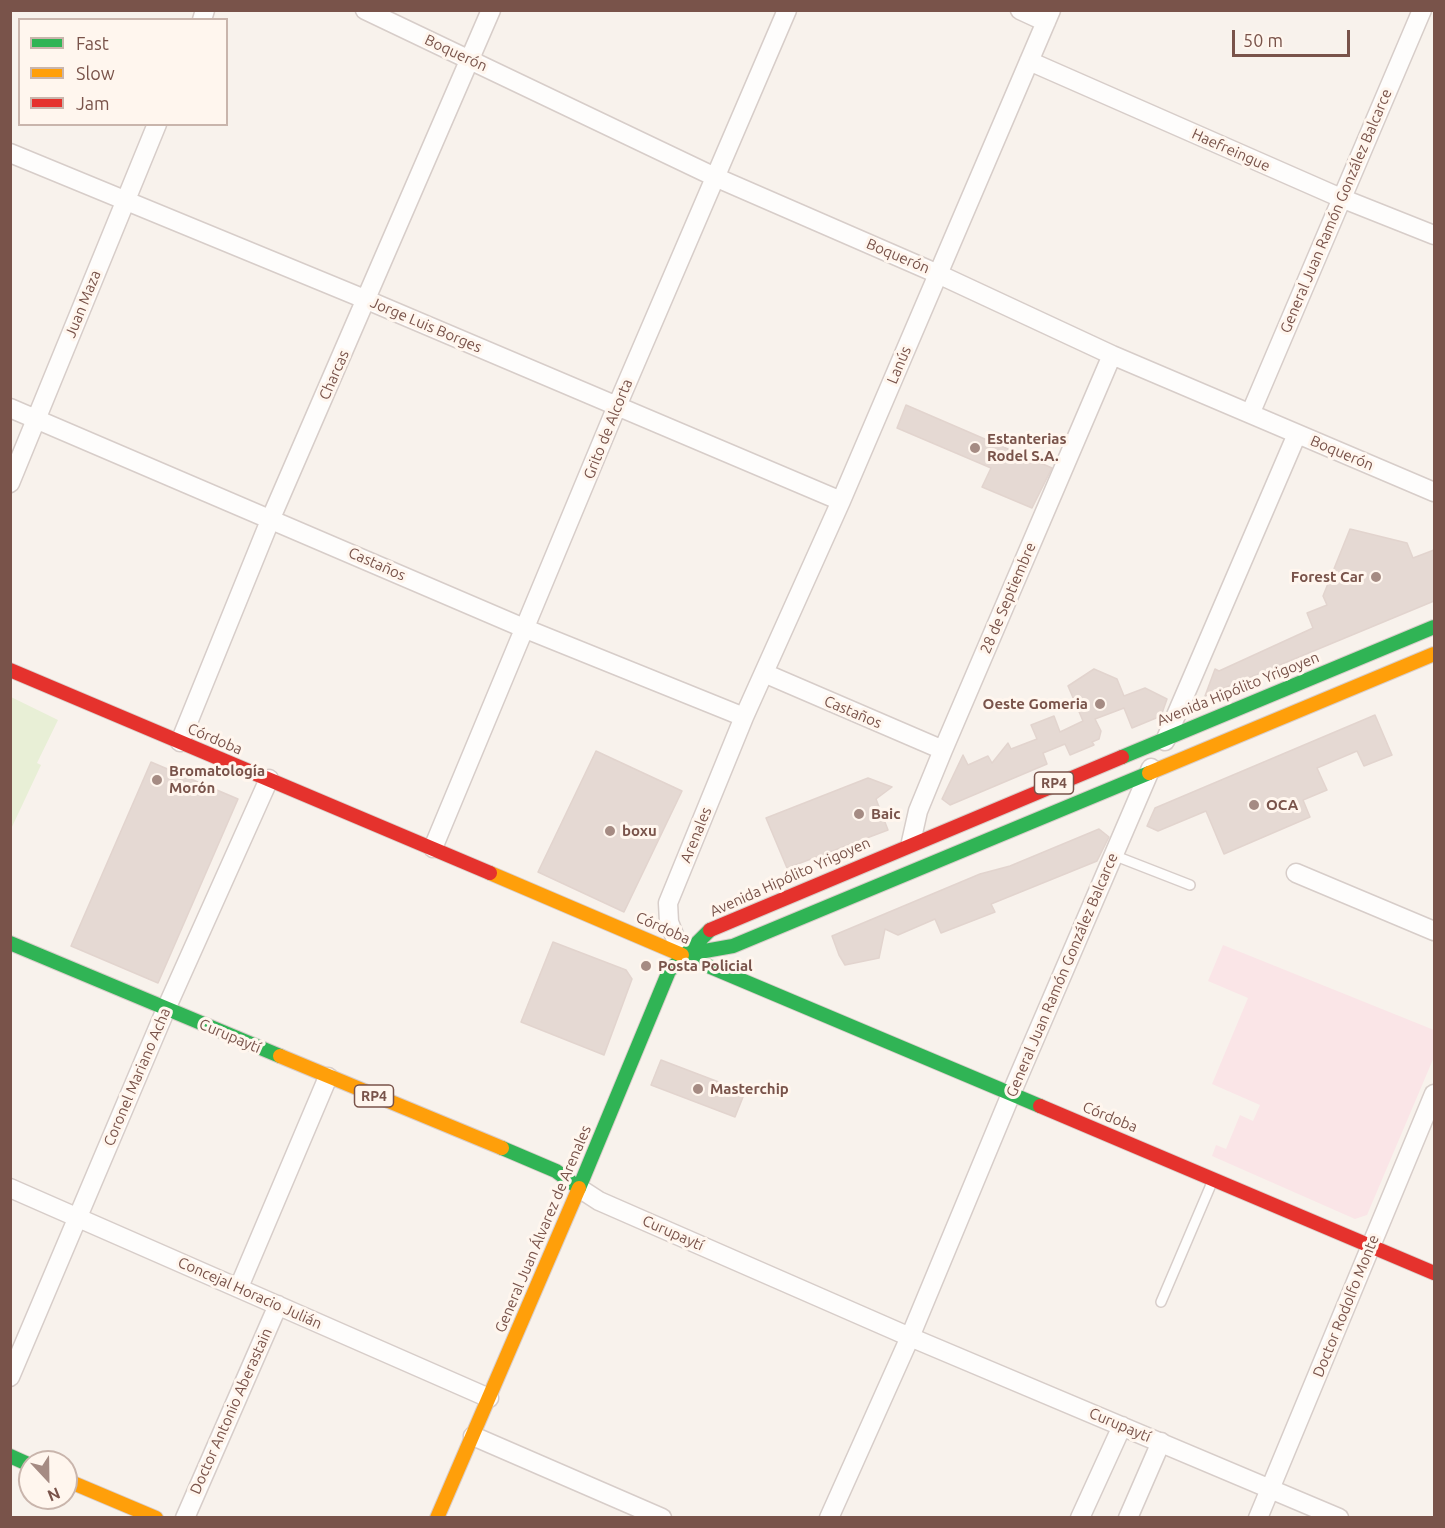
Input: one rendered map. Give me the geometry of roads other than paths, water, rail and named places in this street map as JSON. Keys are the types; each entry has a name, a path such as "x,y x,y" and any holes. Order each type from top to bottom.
{"main road":[{"name":"Avenida Hipólito Yrigoyen","path":"682,954 714,926 910,842 1434,627"},
{"name":"RP4","path":"682,954 733,946 1434,654"},
{"name":"Córdoba","path":"10,670 1434,1273"},
{"name":"Curupaytí","path":"10,943 556,1171 579,1188"},
{"name":"General Juan Álvarez de Arenales","path":"437,1518 579,1188 669,971 682,954"},
{"path":"78,1486 131,1513 156,1518"}],"street":[{"name":"Boquerón","path":"365,10 470,58 715,177 938,274 1112,355 1251,412 1434,492"},
{"name":"Charcas","path":"180,742 271,518 368,300 491,10"},
{"name":"Grito de Alcorta","path":"433,848 617,406 787,10"},
{"path":"1020,10 1048,16"},
{"name":"General Juan Ramón González Balcarce","path":"1251,412 1422,10"},
{"name":"Lanús","path":"744,717 841,501 1048,16"},
{"name":"Haefreingue","path":"1029,61 1341,198 1434,235"},
{"name":"Juan Maza","path":"10,483 156,126"},
{"name":"Jorge Luis Borges","path":"10,153 368,300 841,501"},
{"name":"28 de Septiembre","path":"910,842 918,811 943,750 1112,355"},
{"name":"Castaños","path":"10,408 526,629 744,717"},
{"name":"General Juan Ramón González Balcarce","path":"829,1518 910,1337 1113,855 1168,735 1297,434"},
{"name":"Castaños","path":"764,673 943,750"},
{"name":"Arenales","path":"682,954 669,922 668,903 744,717"},
{"name":"Coronel Mariano Acha","path":"10,1377 166,1009 269,779"},
{"path":"1296,873 1434,931"},
{"path":"239,1287 328,1077"},
{"name":"Doctor Rodolfo Monte","path":"1258,1518 1434,1094"},
{"name":"Concejal Horacio Julián","path":"10,1188 489,1398"},
{"name":"Curupaytí","path":"579,1188 599,1201 910,1337 1339,1518"},
{"name":"Doctor Antonio Aberastain","path":"185,1518 278,1305"},
{"path":"1080,1518 1122,1426"},
{"path":"472,1436 662,1518"},
{"path":"1128,1518 1161,1442"}],"lane":[{"path":"1113,855 1190,885"},
{"path":"1161,1302 1214,1178"}],"place":[{"name":"Estanterias Rodel S.A.","path":"975,448"},
{"name":"Forest Car","path":"1376,577"},
{"name":"Oeste Gomeria","path":"1100,704"},
{"name":"Bromatología Morón","path":"157,780"},
{"name":"OCA","path":"1254,805"},
{"name":"Baic","path":"859,814"},
{"name":"boxu","path":"610,831"},
{"name":"Posta Policial","path":"646,966"},
{"name":"Masterchip","path":"698,1089"}]}
